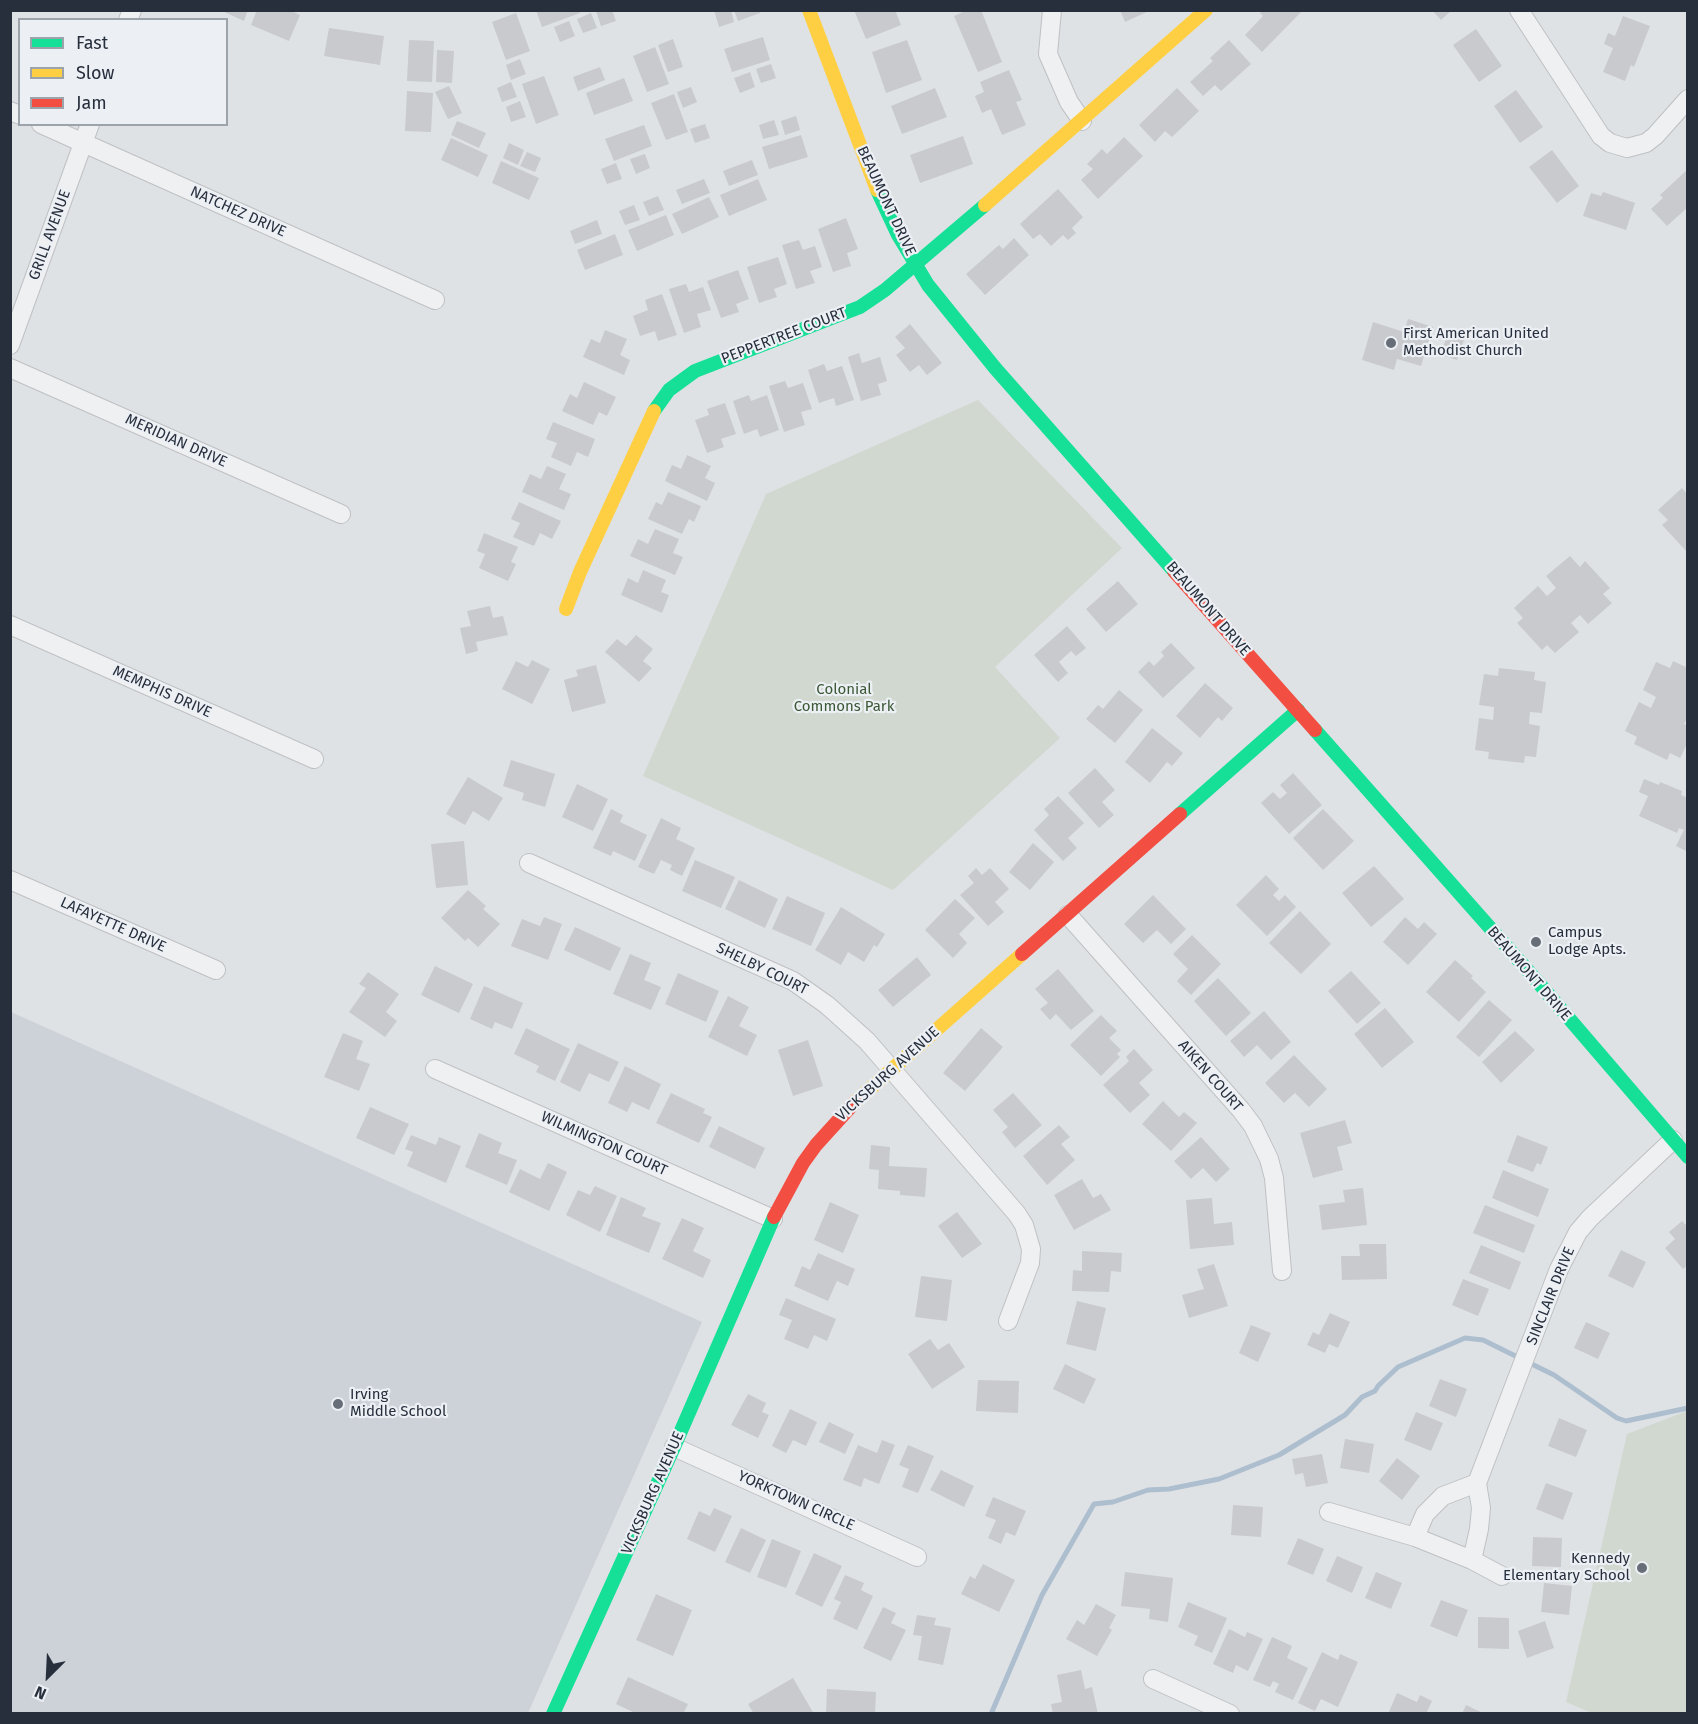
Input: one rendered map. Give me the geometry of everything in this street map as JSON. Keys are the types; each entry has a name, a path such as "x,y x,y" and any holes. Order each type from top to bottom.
{"street":[{"name":"BEAUMONT DRIVE","path":"809,10 882,201 934,294 995,368 1530,973 1688,1157"},
{"path":"1052,10 1048,54 1070,102 1082,121"},
{"name":"PEPPERTREE COURT","path":"566,609 580,572 653,413 669,390 681,380 715,362 860,307 916,265 1206,10"},
{"path":"1519,10 1601,136 1610,142 1627,148 1646,143 1688,99"},
{"name":"NATCHEZ DRIVE","path":"45,126 435,300"},
{"name":"GRILL AVENUE","path":"10,345 89,126"},
{"name":"MERIDIAN DRIVE","path":"10,368 341,514"},
{"name":"MEMPHIS DRIVE","path":"10,625 314,759"},
{"name":"VICKSBURG AVENUE","path":"553,1713 674,1447 773,1219 803,1163 816,1145 854,1102 1298,710"},
{"name":"SHELBY COURT","path":"530,863 793,981 827,1005 867,1041 1017,1214 1024,1225 1031,1249 1030,1263 1008,1321"},
{"name":"LAFAYETTE DRIVE","path":"10,880 216,970"},
{"name":"AIKEN COURT","path":"1068,915 1241,1110 1252,1126 1269,1159 1274,1178 1282,1271"},
{"name":"WILMINGTON COURT","path":"435,1069 773,1219"},
{"name":"SINCLAIR DRIVE","path":"1472,1560 1481,1508 1478,1483 1559,1269 1578,1232 1610,1197 1673,1140"},
{"name":"YORKTOWN CIRCLE","path":"674,1447 917,1557"},
{"path":"1415,1537 1425,1514 1443,1496 1478,1483"},
{"path":"1329,1512 1415,1537 1472,1560 1502,1576"},
{"path":"1153,1680 1230,1713"}],"shaded area":[{"name":"Irving Middle School","path":"11,1012 702,1322 528,1713 11,1713"}],"green space":[{"name":"Colonial Commons Park","path":"978,400 1122,548 995,667 1060,738 893,890 643,776 766,494"},
{"name":"Kennedy Elementary School","path":"1687,1411 1687,1713 1592,1713 1566,1702 1627,1434"}],"building":[{"path":"220,10 248,10 244,21"},
{"path":"257,10 289,10 300,15 289,41 251,25"},
{"path":"536,10 579,10 580,13 542,27"},
{"path":"612,10 616,21 601,26 596,11"},
{"path":"714,10 731,10 734,22 719,27"},
{"path":"734,10 759,10 760,13 738,21"},
{"path":"854,10 895,10 901,25 866,39"},
{"path":"967,10 981,10 1002,62 978,72 954,16"},
{"path":"1120,10 1151,10 1125,22"},
{"path":"1263,10 1303,10 1262,52 1245,35 1263,16 1260,13"},
{"path":"1432,10 1452,10 1441,20"},
{"path":"516,13 530,51 506,60 492,22"},
{"path":"591,13 597,28 583,33 577,19"},
{"path":"1623,16 1650,26 1634,67 1631,65 1625,81 1603,72 1613,48 1604,44 1608,33 1615,36"},
{"path":"569,21 575,36 560,42 554,27"},
{"path":"329,28 384,36 380,65 324,56"},
{"path":"1476,29 1502,66 1479,82 1453,45"},
{"path":"763,37 770,60 732,72 724,49"},
{"path":"673,39 683,67 668,72 658,45"},
{"path":"409,40 434,41 432,82 407,81"},
{"path":"907,40 922,80 886,93 872,52"},
{"path":"1229,40 1251,64 1221,91 1215,85 1203,96 1190,82 1213,61 1210,58"},
{"path":"655,47 669,84 647,92 633,56"},
{"path":"437,50 454,51 452,83 436,82"},
{"path":"520,59 526,74 511,80 506,65"},
{"path":"771,64 776,78 761,83 756,69"},
{"path":"600,67 605,80 578,91 573,77"},
{"path":"1009,70 1022,100 1016,102 1026,125 1002,135 991,109 982,113 975,96 984,92 980,82"},
{"path":"750,72 755,87 740,93 734,78"},
{"path":"544,76 559,115 536,124 522,84"},
{"path":"624,78 633,101 594,115 586,93"},
{"path":"511,82 517,97 502,102 497,88"},
{"path":"449,86 462,113 448,119 435,92"},
{"path":"691,87 697,102 683,108 677,92"},
{"path":"935,88 947,117 902,134 891,106"},
{"path":"1177,88 1199,111 1172,137 1165,131 1155,142 1139,125"},
{"path":"1516,90 1543,127 1520,143 1494,106"},
{"path":"407,91 433,93 431,132 405,131"},
{"path":"674,94 688,132 666,140 651,103"},
{"path":"520,101 526,117 511,122 506,107"},
{"path":"796,116 800,130 785,135 781,121"},
{"path":"774,120 779,135 763,139 759,125"},
{"path":"457,121 486,133 479,148 451,135"},
{"path":"705,124 710,138 695,143 690,129"},
{"path":"644,125 652,146 614,161 605,139"},
{"path":"801,135 808,157 769,169 762,147"},
{"path":"963,136 973,164 920,183 910,155"},
{"path":"1124,137 1143,156 1098,199 1081,180 1093,169 1087,164 1102,149 1107,154"},
{"path":"451,138 488,155 478,177 441,160"},
{"path":"509,143 524,150 518,165 503,158"},
{"path":"1552,150 1579,186 1557,203 1529,167"},
{"path":"527,152 541,158 535,172 520,166"},
{"path":"645,154 650,168 636,174 630,159"},
{"path":"752,160 758,175 729,186 723,171"},
{"path":"501,161 539,178 529,200 492,183"},
{"path":"616,163 622,179 607,184 601,169"},
{"path":"1688,169 1688,207 1667,226 1651,209 1663,198 1660,195"},
{"path":"704,179 710,193 682,204 676,190"},
{"path":"758,179 767,200 729,216 720,195"},
{"path":"1058,189 1083,217 1072,228 1076,233 1068,240 1063,235 1051,246 1040,234 1033,239 1020,224"},
{"path":"1603,192 1635,203 1626,230 1583,216 1591,193 1601,196"},
{"path":"658,196 664,210 649,216 643,202"},
{"path":"709,197 719,217 682,234 672,214"},
{"path":"634,205 640,220 625,225 619,211"},
{"path":"666,215 674,235 637,251 628,230"},
{"path":"846,218 858,249 847,253 851,266 833,272 818,229"},
{"path":"597,220 602,234 575,244 570,231"},
{"path":"615,234 623,255 585,270 577,250"},
{"path":"1014,238 1029,255 985,295 966,274 999,245 1003,249"},
{"path":"799,240 803,250 815,246 822,267 810,271 815,283 796,289 782,245"},
{"path":"778,257 787,284 774,289 777,297 759,303 747,267"},
{"path":"738,270 749,299 736,304 739,312 721,318 707,281"},
{"path":"686,284 689,292 703,287 711,310 697,314 701,327 684,333 669,289"},
{"path":"662,294 677,335 658,341 655,331 640,336 633,316 648,310 645,300"},
{"path":"1408,319 1433,327 1421,366 1397,359 1394,370 1362,360 1373,322 1404,332"},
{"path":"910,324 942,363 927,375 919,365 910,372 896,355 905,348 895,337"},
{"path":"605,330 627,339 620,355 630,360 624,375 583,357 591,339 600,343"},
{"path":"1448,331 1465,337 1457,360 1441,355"},
{"path":"859,353 862,363 880,357 887,381 878,384 881,395 861,401 848,357"},
{"path":"824,364 827,371 842,366 854,400 836,406 834,398 819,403 808,370"},
{"path":"785,381 788,388 803,383 812,409 801,412 805,425 784,432 769,386"},
{"path":"584,382 616,397 607,416 599,412 593,425 562,411 570,394 577,398"},
{"path":"749,395 751,401 767,395 779,430 760,437 757,429 744,434 733,401"},
{"path":"725,403 736,434 721,439 724,447 707,453 695,420 709,415 707,409"},
{"path":"553,422 595,439 588,457 577,452 571,466 551,457 557,443 546,439"},
{"path":"687,455 711,466 705,478 715,483 707,501 665,481 672,465 681,469"},
{"path":"547,466 566,474 559,489 571,494 564,510 522,492 530,474 541,479"},
{"path":"1682,488 1688,495 1688,553 1662,525 1668,520 1658,510"},
{"path":"668,492 701,506 694,522 689,519 682,534 648,519 656,502 662,505"},
{"path":"519,502 561,521 552,539 540,533 534,546 513,537 520,523 511,519"},
{"path":"655,529 679,539 673,553 683,557 675,575 630,556 638,539 648,544"},
{"path":"484,533 518,547 511,562 516,564 508,581 479,568 485,554 477,551"},
{"path":"1570,556 1580,567 1585,561 1610,588 1603,594 1612,603 1588,624 1580,615 1571,623 1579,632 1555,653 1547,645 1542,650 1517,623 1523,618 1514,608 1538,586 1547,596 1556,588 1546,576"},
{"path":"643,570 666,580 661,592 669,595 662,613 621,595 628,578 638,583"},
{"path":"1118,581 1138,604 1106,632 1086,609"},
{"path":"490,606 493,618 503,616 508,635 476,642 478,651 466,654 460,628 471,626 467,611"},
{"path":"1067,626 1086,648 1076,656 1071,651 1059,662 1068,673 1058,682 1034,655"},
{"path":"636,635 653,649 643,661 652,668 639,682 605,652 617,639 626,646"},
{"path":"1171,643 1195,668 1163,698 1138,672 1149,661 1154,666 1164,656 1161,652"},
{"path":"532,660 550,669 532,704 502,689 516,661 528,667"},
{"path":"1673,661 1688,668 1688,716 1684,724 1688,726 1688,742 1680,758 1670,753 1667,760 1634,744 1637,737 1625,731 1639,702 1651,708 1656,697 1643,690 1656,662 1670,668"},
{"path":"596,665 606,703 572,712 564,680 578,676 576,670"},
{"path":"1499,668 1535,672 1534,680 1546,682 1542,713 1530,712 1529,724 1540,726 1536,757 1525,756 1524,763 1488,759 1489,752 1475,750 1479,718 1493,720 1494,707 1479,705 1484,674 1498,676"},
{"path":"1205,683 1233,708 1222,721 1218,717 1200,738 1176,716"},
{"path":"1119,690 1143,710 1115,743 1086,719 1098,705 1103,709"},
{"path":"1152,728 1183,753 1172,766 1167,762 1150,783 1125,762"},
{"path":"511,760 555,774 545,807 522,800 524,793 503,786"},
{"path":"1095,768 1115,790 1102,802 1114,815 1099,828 1068,793"},
{"path":"1293,773 1322,805 1289,834 1261,803 1273,792 1280,799 1287,793 1280,785"},
{"path":"468,777 503,798 489,821 473,811 465,825 446,814"},
{"path":"1644,779 1659,785 1660,782 1682,791 1681,795 1688,798 1688,852 1676,846 1684,830 1679,828 1677,833 1639,816 1648,796 1639,792"},
{"path":"577,784 608,799 593,831 562,817"},
{"path":"1058,796 1084,823 1068,838 1077,848 1063,861 1034,830 1049,815 1044,809"},
{"path":"611,809 623,815 620,822 647,835 635,861 613,851 611,856 593,848"},
{"path":"1323,809 1354,841 1323,870 1293,838"},
{"path":"661,818 681,828 676,839 695,848 682,876 670,870 672,865 661,860 654,874 638,867"},
{"path":"464,841 468,885 436,888 431,844"},
{"path":"1033,843 1054,862 1030,890 1009,872"},
{"path":"695,860 735,877 721,908 682,891"},
{"path":"1374,866 1404,899 1371,927 1342,893"},
{"path":"976,868 982,875 990,868 1009,889 995,902 1004,912 988,926 960,895 974,883 968,876"},
{"path":"1266,875 1279,889 1273,895 1279,901 1285,895 1296,907 1267,936 1236,905"},
{"path":"739,880 778,899 765,928 725,909"},
{"path":"468,890 486,906 483,909 500,924 478,947 468,938 465,941 441,918"},
{"path":"1153,895 1186,929 1171,944 1157,930 1143,943 1124,924"},
{"path":"787,896 825,913 811,946 772,929"},
{"path":"955,899 975,918 959,934 967,943 953,958 925,930"},
{"path":"841,907 885,934 877,947 874,945 864,962 848,952 841,965 815,950"},
{"path":"1300,911 1331,944 1301,974 1269,943"},
{"path":"544,917 562,924 548,960 511,946 522,919 540,926"},
{"path":"1405,917 1418,929 1424,922 1437,934 1408,965 1383,942"},
{"path":"575,927 621,948 610,971 564,950"},
{"path":"1192,935 1221,964 1191,995 1177,981 1188,969 1173,954"},
{"path":"630,954 651,963 644,980 661,987 651,1010 613,994"},
{"path":"917,957 931,975 893,1007 878,990"},
{"path":"1455,960 1486,992 1459,1022 1426,992"},
{"path":"435,966 473,984 459,1013 421,995"},
{"path":"1058,969 1094,1011 1071,1030 1056,1014 1050,1020 1040,1009 1048,1003 1035,989"},
{"path":"1351,971 1381,1003 1357,1024 1328,991"},
{"path":"368,972 399,994 386,1012 397,1021 385,1037 349,1012 366,988 359,984"},
{"path":"678,973 719,991 706,1022 665,1004"},
{"path":"1218,978 1251,1013 1226,1036 1194,1001"},
{"path":"484,986 523,1003 512,1029 495,1022 492,1029 470,1019"},
{"path":"728,996 749,1007 739,1026 757,1035 747,1056 708,1037"},
{"path":"1489,1000 1512,1020 1479,1057 1456,1037"},
{"path":"1385,1008 1414,1042 1382,1068 1354,1034"},
{"path":"1264,1011 1291,1042 1271,1060 1257,1045 1244,1057 1230,1041"},
{"path":"1101,1015 1117,1031 1109,1038 1121,1050 1117,1054 1120,1057 1101,1076 1070,1045"},
{"path":"526,1028 570,1049 555,1081 536,1072 539,1066 514,1054"},
{"path":"981,1028 1003,1047 965,1091 943,1073"},
{"path":"1515,1031 1535,1050 1501,1083 1482,1062"},
{"path":"343,1033 363,1041 356,1059 370,1064 359,1091 324,1077"},
{"path":"808,1040 823,1086 793,1096 778,1050"},
{"path":"578,1043 619,1062 609,1082 589,1073 580,1092 560,1082"},
{"path":"1134,1049 1153,1070 1139,1083 1150,1095 1130,1113 1103,1085 1129,1061 1126,1057"},
{"path":"1294,1055 1327,1089 1309,1107 1295,1093 1284,1103 1265,1083"},
{"path":"625,1066 661,1084 649,1110 632,1102 627,1112 608,1103"},
{"path":"671,1093 705,1109 703,1113 712,1117 699,1143 656,1123"},
{"path":"1013,1093 1042,1125 1015,1148 1002,1132 1008,1127 993,1110"},
{"path":"1163,1101 1179,1117 1184,1112 1197,1123 1171,1151 1142,1124"},
{"path":"370,1107 409,1124 394,1155 356,1138"},
{"path":"1345,1120 1352,1143 1337,1147 1343,1170 1313,1178 1300,1133"},
{"path":"1059,1125 1070,1137 1061,1144 1075,1160 1047,1185 1023,1156"},
{"path":"719,1126 765,1148 755,1169 709,1147"},
{"path":"479,1133 502,1143 498,1153 517,1160 507,1185 465,1167"},
{"path":"411,1135 436,1145 439,1137 461,1146 446,1183 407,1166 413,1152 405,1149"},
{"path":"1517,1135 1548,1147 1541,1165 1537,1163 1533,1172 1507,1162"},
{"path":"1201,1137 1230,1169 1216,1182 1203,1168 1191,1179 1174,1161"},
{"path":"871,1145 890,1147 889,1166 927,1168 925,1197 900,1195 900,1191 878,1189 879,1170 869,1169"},
{"path":"548,1163 567,1172 549,1211 509,1192 520,1169 540,1179"},
{"path":"1503,1170 1549,1189 1538,1217 1492,1198"},
{"path":"1082,1179 1093,1198 1101,1194 1111,1210 1074,1230 1054,1195"},
{"path":"595,1186 617,1196 600,1232 566,1215 578,1190 590,1195"},
{"path":"1363,1188 1367,1225 1322,1230 1319,1205 1345,1202 1343,1190"},
{"path":"621,1197 646,1208 642,1216 661,1223 649,1253 606,1235"},
{"path":"1212,1198 1214,1224 1232,1222 1234,1245 1190,1249 1186,1200"},
{"path":"830,1202 859,1215 843,1253 814,1240"},
{"path":"1485,1205 1535,1225 1524,1253 1473,1233"},
{"path":"957,1212 982,1244 962,1258 938,1226"},
{"path":"682,1218 704,1228 693,1251 711,1260 703,1278 662,1259"},
{"path":"1682,1221 1688,1227 1688,1265 1683,1269 1665,1248 1675,1239 1669,1232"},
{"path":"1359,1244 1386,1244 1387,1279 1342,1280 1341,1256 1360,1256"},
{"path":"1481,1245 1521,1262 1510,1290 1469,1273"},
{"path":"1621,1250 1646,1262 1633,1288 1608,1276"},
{"path":"1082,1251 1122,1253 1121,1272 1111,1271 1109,1292 1072,1291 1073,1270 1082,1271"},
{"path":"818,1253 855,1269 848,1286 837,1281 828,1301 794,1286 802,1266 810,1270"},
{"path":"1214,1264 1228,1306 1189,1318 1182,1295 1204,1289 1197,1269"},
{"path":"921,1276 952,1280 947,1321 915,1317"},
{"path":"1463,1279 1489,1289 1478,1316 1452,1305"},
{"path":"786,1298 836,1319 827,1341 814,1335 808,1349 784,1339 792,1320 779,1315"},
{"path":"1077,1301 1106,1308 1096,1351 1066,1344"},
{"path":"1330,1313 1350,1322 1338,1348 1329,1344 1325,1353 1307,1345 1313,1332 1319,1335"},
{"path":"1586,1322 1610,1333 1598,1359 1574,1348"},
{"path":"1251,1325 1271,1333 1258,1362 1239,1353"},
{"path":"930,1339 938,1350 949,1343 965,1367 932,1389 908,1354"},
{"path":"1065,1364 1096,1379 1084,1404 1053,1389"},
{"path":"1440,1379 1467,1389 1456,1417 1429,1406"},
{"path":"978,1380 1019,1381 1018,1413 976,1411"},
{"path":"748,1394 766,1403 762,1412 769,1415 758,1438 731,1425"},
{"path":"790,1409 817,1422 806,1446 793,1440 786,1453 772,1446"},
{"path":"1416,1412 1443,1423 1431,1451 1404,1440"},
{"path":"1559,1418 1587,1430 1576,1457 1548,1446"},
{"path":"829,1422 854,1434 845,1454 819,1442"},
{"path":"1345,1439 1374,1444 1369,1473 1340,1468"},
{"path":"882,1440 895,1445 879,1484 864,1478 861,1487 843,1480 858,1445 877,1453"},
{"path":"908,1445 934,1456 918,1493 902,1487 909,1469 899,1465"},
{"path":"1322,1454 1328,1483 1306,1487 1303,1473 1295,1475 1292,1459"},
{"path":"1397,1458 1420,1476 1402,1500 1379,1481"},
{"path":"941,1470 974,1486 964,1507 930,1490"},
{"path":"1546,1483 1573,1493 1563,1520 1536,1509"},
{"path":"993,1497 1026,1511 1015,1536 1006,1532 1001,1544 988,1538 996,1520 985,1516"},
{"path":"1233,1505 1263,1507 1261,1537 1231,1535"},
{"path":"714,1508 732,1516 715,1552 687,1539 699,1511 710,1516"},
{"path":"741,1528 766,1540 750,1573 725,1562"},
{"path":"1533,1537 1562,1538 1561,1567 1532,1566"},
{"path":"1298,1538 1324,1549 1313,1575 1287,1564"},
{"path":"772,1539 801,1551 786,1588 757,1577"},
{"path":"814,1553 842,1566 822,1607 795,1594"},
{"path":"1337,1556 1363,1567 1352,1593 1326,1581"},
{"path":"983,1564 1015,1580 999,1612 961,1594 970,1576 975,1579"},
{"path":"1125,1572 1173,1578 1168,1622 1149,1619 1150,1609 1121,1606"},
{"path":"1376,1572 1402,1583 1391,1609 1365,1598"},
{"path":"845,1575 864,1583 861,1590 873,1596 857,1630 833,1619 841,1602 834,1599"},
{"path":"1544,1583 1572,1586 1569,1615 1541,1612"},
{"path":"656,1594 692,1610 673,1656 636,1640"},
{"path":"1441,1600 1468,1610 1457,1637 1430,1626"},
{"path":"1188,1602 1227,1618 1212,1653 1194,1645 1198,1636 1178,1627"},
{"path":"1096,1604 1116,1615 1109,1628 1112,1630 1097,1656 1066,1639 1077,1620 1084,1625"},
{"path":"883,1607 896,1613 891,1623 906,1630 891,1661 863,1648"},
{"path":"917,1615 936,1618 934,1625 951,1628 943,1665 918,1660 922,1636 913,1635"},
{"path":"1478,1617 1509,1618 1509,1649 1478,1648"},
{"path":"1545,1621 1554,1648 1527,1658 1518,1631"},
{"path":"1229,1629 1245,1637 1247,1632 1263,1639 1248,1671 1236,1665 1233,1673 1213,1664"},
{"path":"1272,1637 1292,1646 1287,1658 1308,1668 1293,1700 1275,1692 1279,1684 1273,1681 1270,1687 1253,1680"},
{"path":"1322,1652 1338,1660 1340,1654 1358,1662 1338,1707 1321,1699 1315,1711 1298,1703"},
{"path":"1081,1670 1085,1689 1092,1687 1098,1714 1053,1714 1051,1704 1062,1702 1057,1675"},
{"path":"628,1677 688,1704 683,1714 637,1714 616,1704"},
{"path":"793,1678 814,1714 754,1714 748,1704"},
{"path":"827,1689 876,1692 875,1714 826,1714"},
{"path":"1397,1693 1417,1702 1420,1695 1432,1701 1426,1714 1388,1714"},
{"path":"1466,1705 1485,1714 1462,1714"}],"waterway":[{"path":"991,1714 1042,1595 1094,1504 1113,1502 1148,1490 1169,1489 1219,1479 1279,1455 1345,1415 1362,1397 1375,1391 1398,1367 1465,1338 1483,1340 1554,1375 1617,1418 1626,1421 1688,1408"}],"traffic: fast":[{"path":"877,190 898,235 928,285 995,368 1174,571"},
{"path":"654,411 669,390 695,371 860,307 885,290 985,205"},
{"path":"1180,814 1298,710"},
{"path":"1315,730 1530,973 1688,1157"},
{"path":"553,1714 674,1447 774,1217"}],"traffic: slow":[{"path":"809,10 877,190"},
{"path":"985,205 1206,10"},
{"path":"566,609 580,572 654,411"},
{"path":"855,1102 1022,954"}],"traffic: jam":[{"path":"1174,571 1315,730"},
{"path":"1022,954 1180,814"},
{"path":"774,1217 803,1163 855,1102"}],"place":[{"name":"First American United Methodist Church","path":"1391,343"},
{"name":"Campus Lodge Apts.","path":"1536,942"},
{"name":"Irving Middle School","path":"338,1404"},
{"name":"Kennedy Elementary School","path":"1642,1568"}]}
